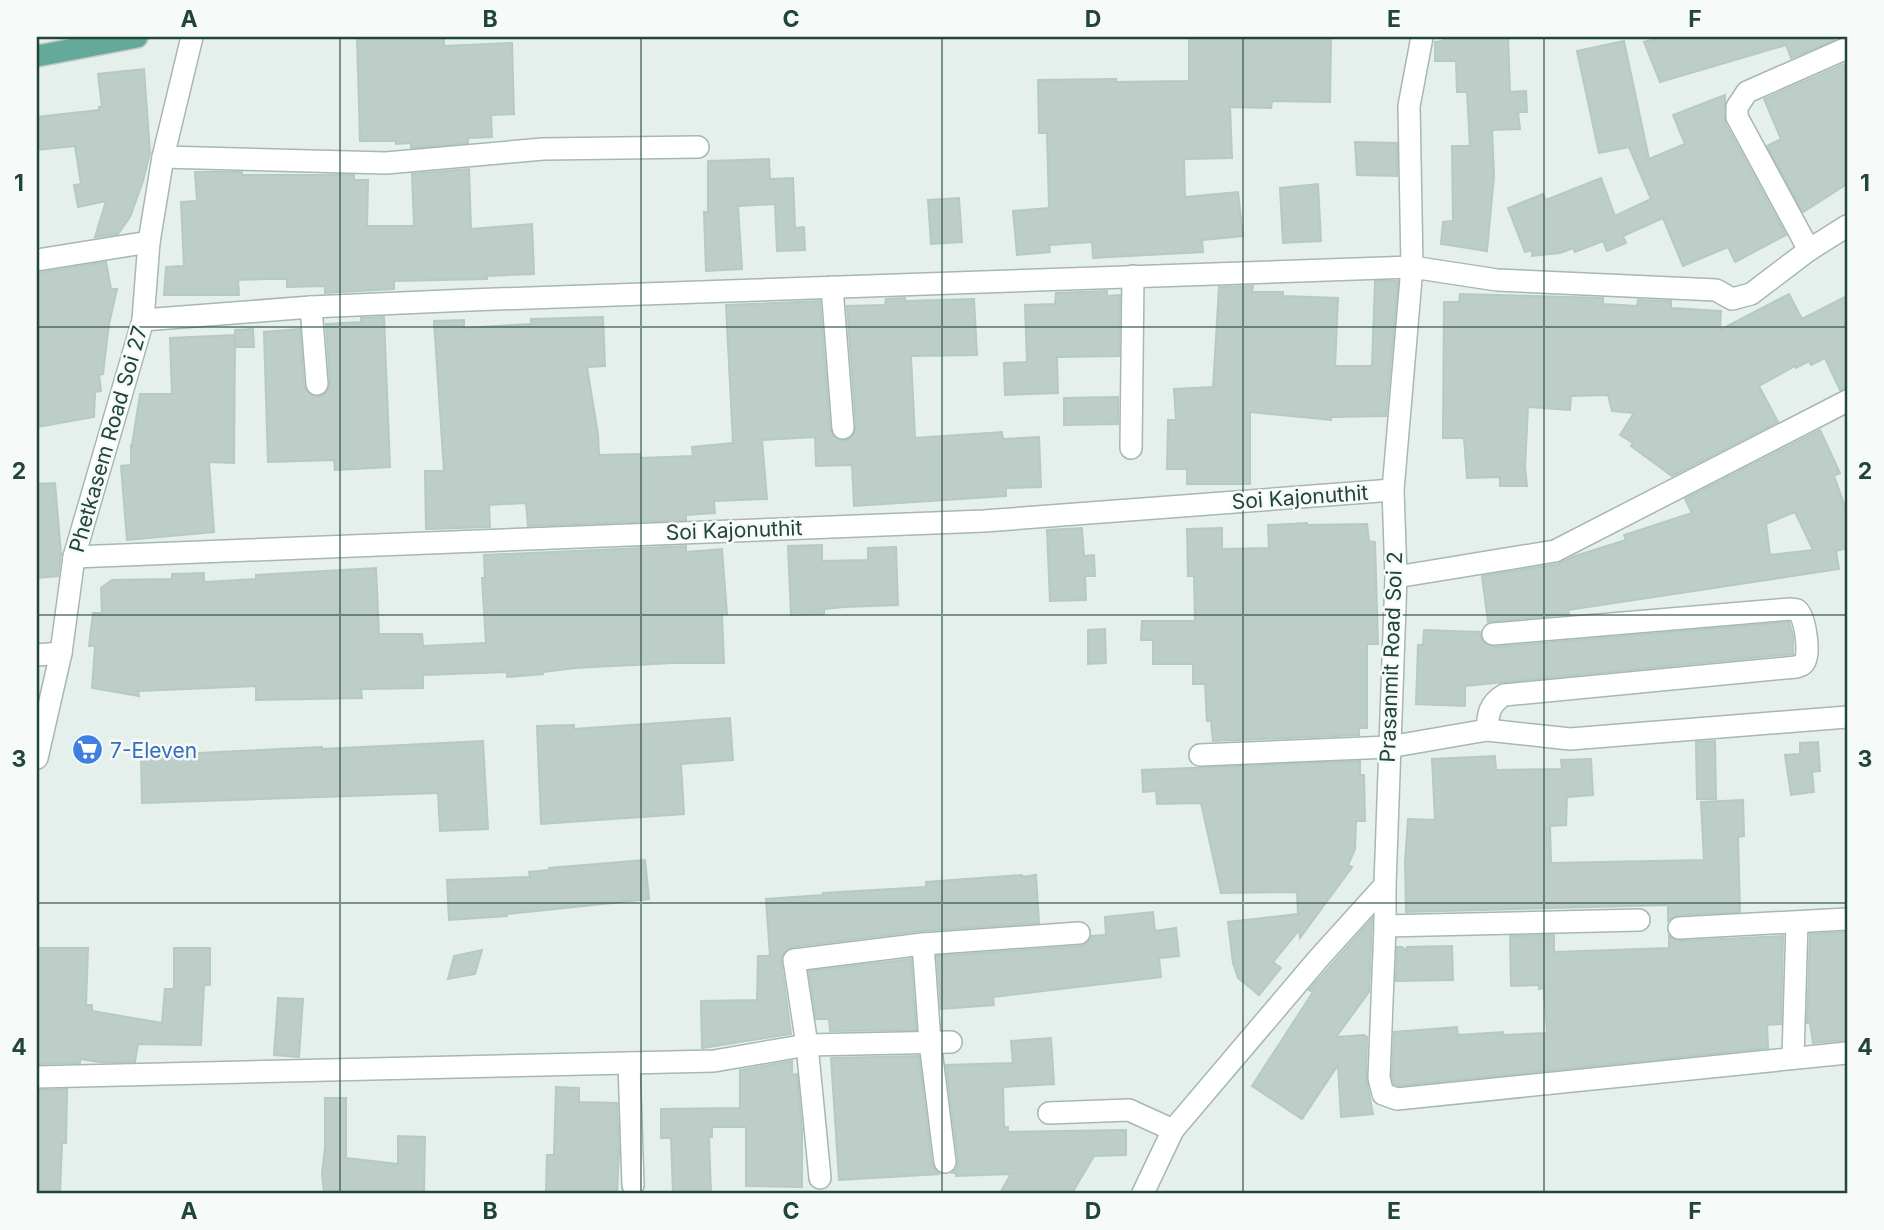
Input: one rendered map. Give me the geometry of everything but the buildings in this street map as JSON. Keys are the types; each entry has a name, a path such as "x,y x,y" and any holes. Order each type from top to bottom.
{"main road":[{"path":"37,56 137,37"}],"street":[{"name":"Phetkasem Road Soi 27","path":"37,758 45,654 143,320 149,242 163,157 192,37"},
{"name":"Prasanmit Road Soi 2","path":"1423,37 1409,106 1412,267 1393,490 1396,577 1379,1078 1383,1094 1397,1099 1793,1057"},
{"path":"1809,250 1737,117 1737,107 1741,97 1748,92 1847,48"},
{"path":"163,157 386,163 543,149 698,147"},
{"path":"143,320 311,307 1412,267 1497,280 1716,290 1732,299 1751,294 1809,250 1847,226"},
{"path":"37,260 149,242"},
{"path":"1131,448 1133,276"},
{"path":"832,287 843,428"},
{"path":"311,307 317,384"},
{"path":"1396,577 1555,551 1847,401"},
{"name":"Soi Kajonuthit","path":"74,556 984,521 1393,490"},
{"path":"1487,730 1491,704 1504,695 1796,667 1803,665 1807,658 1804,618 1797,610 1790,609 1493,635"},
{"path":"1200,755 1389,747 1487,730 1570,739 1847,717"},
{"path":"1143,1193 1172,1130 1385,885"},
{"path":"1679,928 1847,919"},
{"path":"1385,926 1639,920"},
{"path":"1797,922 1793,1057 1847,1054"},
{"path":"820,1178 807,1045 794,960 923,944 1079,933"},
{"path":"923,944 940,1042 945,1162"},
{"path":"37,1077 714,1061 807,1045 940,1042"},
{"path":"629,1063 633,1185"},
{"path":"1049,1113 1129,1110 1172,1130"}],"place":[{"name":"7-Eleven","path":"87,750"}]}
